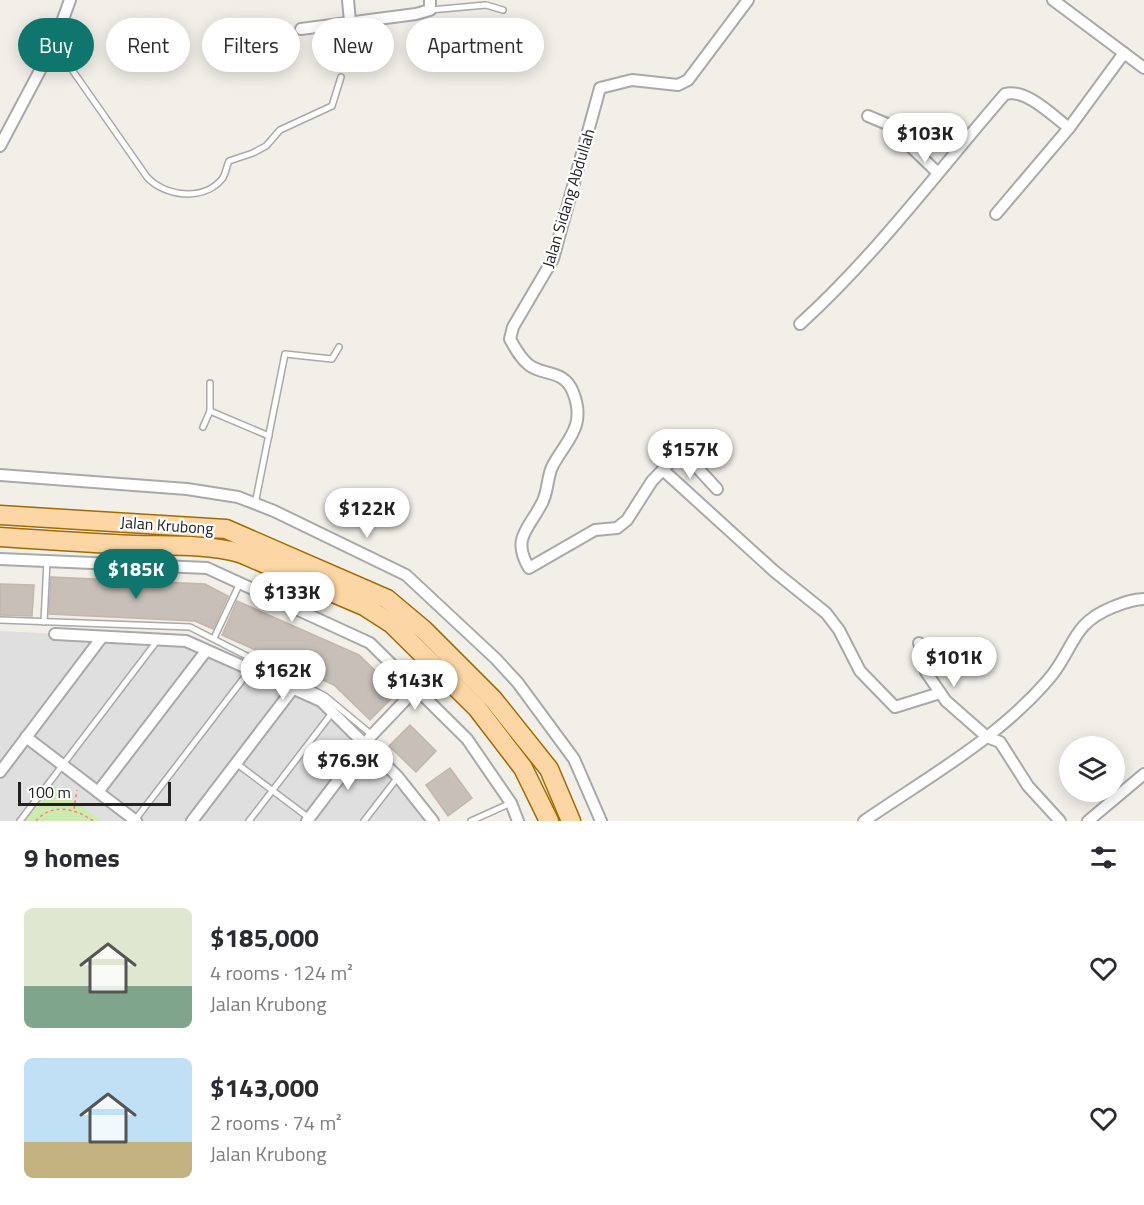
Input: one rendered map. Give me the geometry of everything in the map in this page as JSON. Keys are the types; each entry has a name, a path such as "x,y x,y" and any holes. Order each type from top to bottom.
{"main road":[{"name":"Jalan Krubong","path":"0,515 226,529 387,599 424,630 506,715 549,769 571,821"},
{"path":"0,523 98,529 140,523"},
{"path":"0,533 97,538 137,545"},
{"name":"Jalan Krubong","path":"0,537 137,545 197,545 240,553 364,606 392,624 477,708 524,768 549,821"}],"street":[{"path":"63,18 69,0"},
{"path":"348,0 350,18"},
{"name":"Jalan Sidang Abdullah","path":"717,489 693,463 678,455 652,481 627,520 617,528 594,530 529,568 521,555 520,540 543,501 552,467 573,437 578,424 573,392 568,383 552,371 538,370 528,364 510,339 513,327 553,260 600,88 632,80 678,85 688,80 748,0"},
{"path":"1053,0 1144,68"},
{"path":"369,18 430,5"},
{"path":"302,29 312,28"},
{"path":"996,214 1069,128 1124,53"},
{"path":"0,146 39,72"},
{"path":"800,324 826,300 1005,94 1013,92 1022,94 1069,128"},
{"path":"868,116 887,124 937,172"},
{"path":"663,470 774,571 826,613 839,630 860,671 895,707 940,693"},
{"path":"0,474 207,491 255,504 390,566 419,586 518,683 574,759 601,821"},
{"path":"0,559 207,568 370,643 467,739 511,803 518,821"},
{"path":"864,821 958,759 987,736 1050,678 1086,621 1117,605 1144,599"},
{"path":"56,634 186,641 321,701 369,740 398,777 422,816 433,821"},
{"path":"0,772 102,637"},
{"path":"919,643 925,657 926,672 940,693 958,713 1005,748 1028,786 1060,821"},
{"path":"98,792 206,651"},
{"path":"308,820 369,740 437,667"},
{"path":"192,821 292,690"},
{"path":"26,737 135,821"},
{"path":"1088,821 1144,774"}],"lane":[{"path":"430,5 486,5 503,10"},
{"path":"74,72 147,177 155,186 177,193 200,191 217,184 224,177 229,161 267,146 280,130 332,106 341,76"},
{"path":"255,504 285,354 332,358 339,347"},
{"path":"203,427 210,411 210,383"},
{"path":"210,411 269,436"},
{"path":"44,622 47,561"},
{"path":"214,638 240,583"},
{"path":"0,620 190,627 326,696 369,740"},
{"path":"20,821 157,641"},
{"path":"135,821 250,670"},
{"path":"249,821 332,712"},
{"path":"236,763 308,820"},
{"path":"364,821 398,777"},
{"path":"471,821 511,803"}],"path":[{"path":"74,810 78,777"},
{"path":"36,821 53,811 74,810 93,821"}],"shaded area":[{"path":"0,631 182,640 321,700 368,749 428,821 0,821"}],"green space":[{"path":"51,783 101,821 22,821"}],"building":[{"path":"51,577 205,584 228,596 213,629 195,621 49,614"},
{"path":"0,584 34,585 32,616 0,615"},
{"path":"237,601 359,655 392,687 391,699 370,720 334,685 222,635"},
{"path":"410,725 436,751 416,772 389,746"},
{"path":"450,768 472,798 448,816 426,785"}]}
